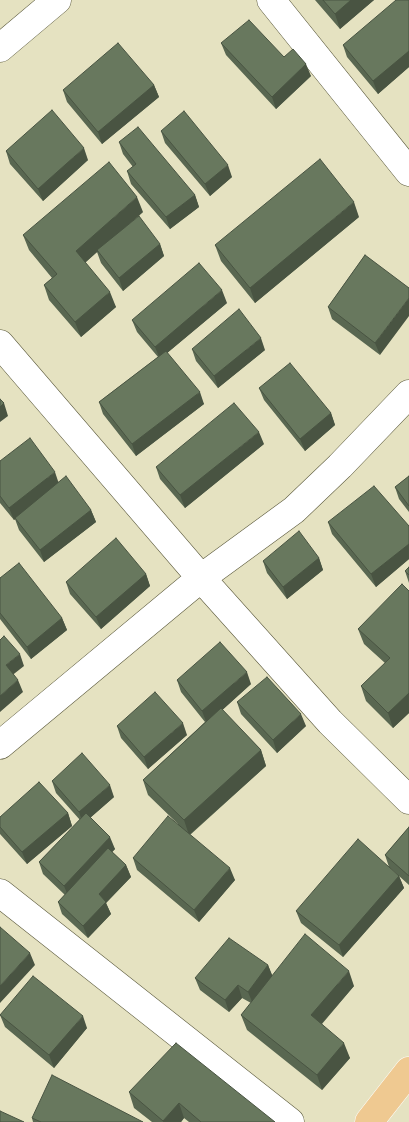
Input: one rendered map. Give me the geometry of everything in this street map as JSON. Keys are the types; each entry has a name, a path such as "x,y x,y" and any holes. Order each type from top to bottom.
{"main road":[{"path":"369,1122 409,1071"}],"street":[{"path":"0,48 57,0"},
{"path":"271,0 409,172"},
{"path":"0,344 201,578 330,722 409,800"},
{"path":"0,745 201,578 294,510 340,466 409,394"},
{"path":"0,893 290,1122"}],"building":[{"path":"323,0 351,0 335,14"},
{"path":"396,0 409,0 409,51 373,81 343,45"},
{"path":"249,20 284,57 293,49 306,64 272,97 221,43"},
{"path":"118,43 154,85 98,132 63,90"},
{"path":"52,110 84,148 38,189 6,151"},
{"path":"184,111 228,165 205,184 161,131"},
{"path":"138,127 195,195 166,217 127,171 136,164 119,142"},
{"path":"320,159 354,202 250,288 215,245"},
{"path":"109,162 137,197 76,251 110,292 75,322 44,285 57,274 23,235"},
{"path":"139,216 160,244 119,278 97,250"},
{"path":"365,255 409,288 409,298 375,343 328,307"},
{"path":"199,263 222,290 155,347 132,320"},
{"path":"239,309 261,338 214,376 192,349"},
{"path":"166,351 200,392 132,444 99,402"},
{"path":"290,363 331,413 300,439 259,388"},
{"path":"0,399 4,403 0,407"},
{"path":"234,403 259,432 180,495 156,467"},
{"path":"30,438 55,472 9,508 0,496 0,461"},
{"path":"66,476 91,510 40,550 15,518"},
{"path":"409,476 409,506 395,487"},
{"path":"374,486 409,526 409,544 371,574 328,522"},
{"path":"299,531 319,558 283,587 263,561"},
{"path":"116,538 146,574 96,617 66,582"},
{"path":"19,563 62,618 27,647 0,613 0,578"},
{"path":"409,567 409,575 405,571"},
{"path":"402,584 409,591 409,693 388,713 361,686 390,658 358,629"},
{"path":"4,636 20,654 6,665 18,680 0,696 0,640"},
{"path":"220,642 247,672 202,711 177,680"},
{"path":"267,677 301,714 273,740 237,702"},
{"path":"155,692 183,723 144,757 117,726"},
{"path":"221,708 261,750 184,820 143,780"},
{"path":"82,753 110,785 79,812 52,781"},
{"path":"39,782 68,813 22,852 0,827 0,817"},
{"path":"86,813 110,837 64,886 39,862"},
{"path":"168,816 230,868 194,910 133,858"},
{"path":"409,827 409,876 385,855"},
{"path":"358,839 399,876 339,945 296,911"},
{"path":"108,848 126,865 99,894 106,902 83,926 58,902"},
{"path":"0,927 30,953 0,986"},
{"path":"305,934 349,971 311,1015 344,1043 317,1075 241,1015"},
{"path":"229,938 268,965 248,992 238,985 225,1000 195,978"},
{"path":"33,976 83,1016 49,1055 0,1015"},
{"path":"176,1043 275,1122 201,1122 179,1103 163,1121 129,1092"},
{"path":"52,1075 143,1122 41,1122 32,1118"},
{"path":"0,1111 24,1122 0,1122"}]}
